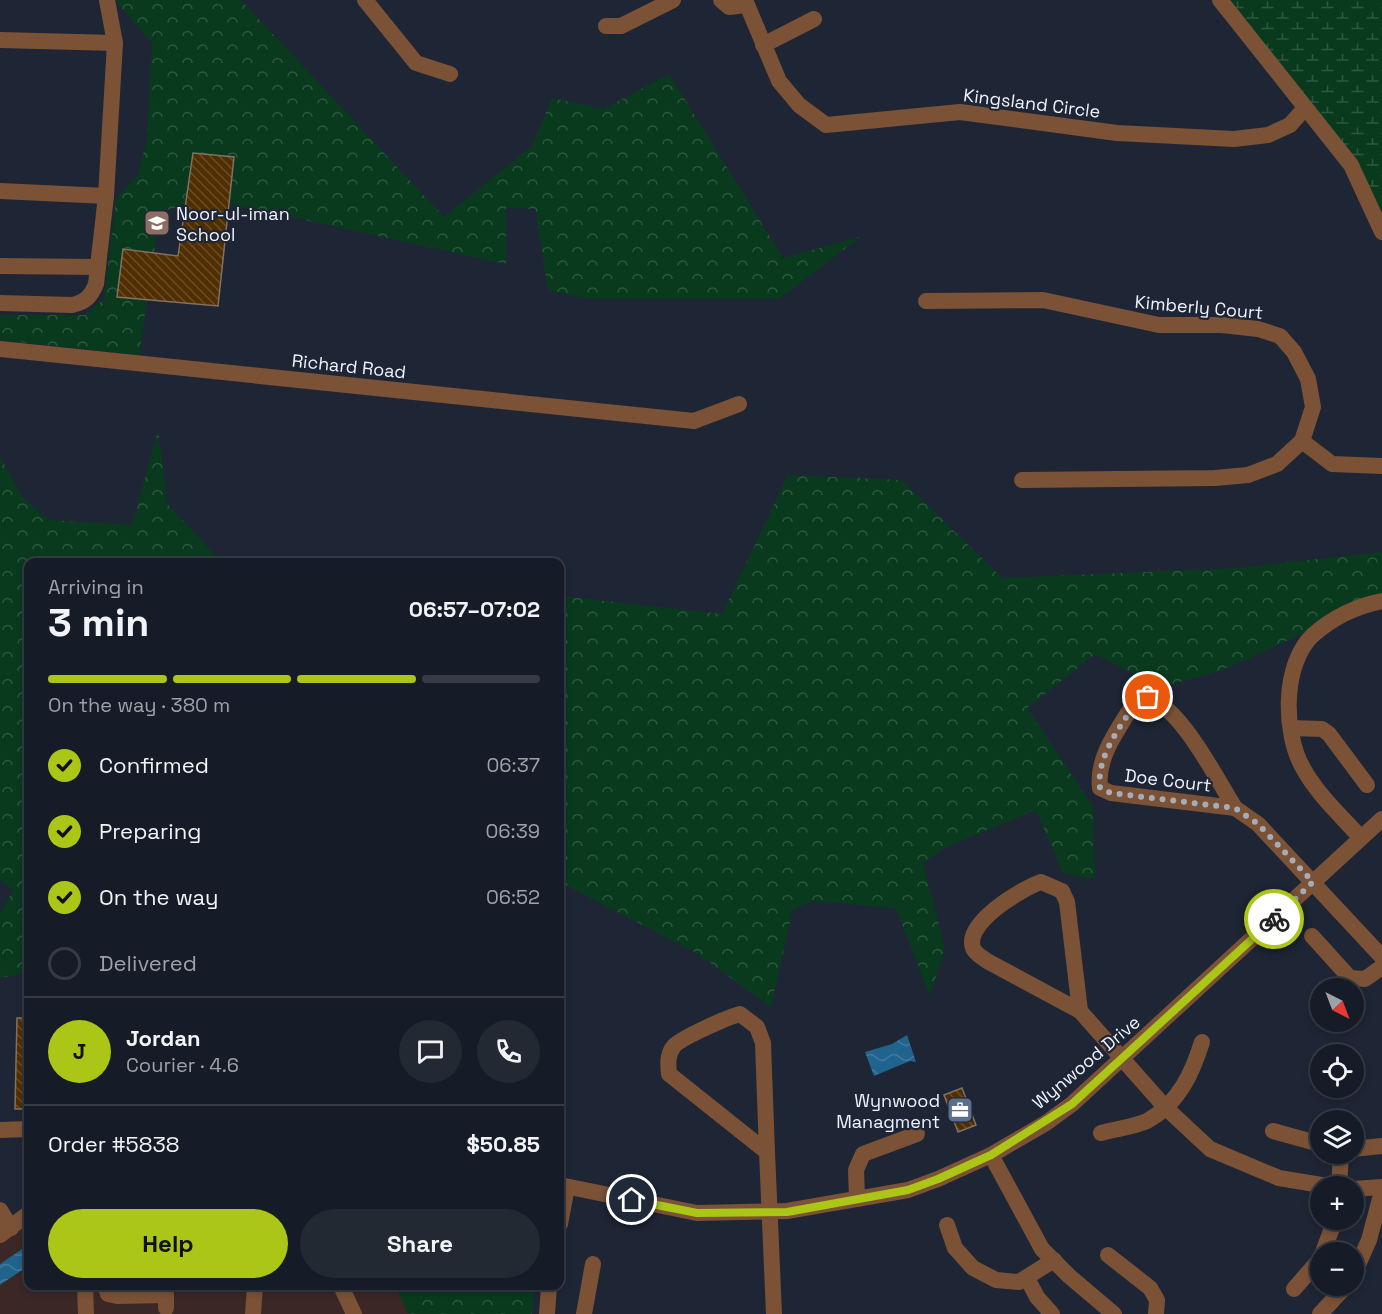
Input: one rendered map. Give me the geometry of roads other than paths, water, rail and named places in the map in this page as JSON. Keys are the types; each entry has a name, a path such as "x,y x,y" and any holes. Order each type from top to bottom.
{"street":[{"path":"0,303 72,305 82,303 91,295 98,267 106,196 115,43 107,0"},
{"path":"365,0 416,63 450,74"},
{"path":"606,26 621,26 673,0"},
{"path":"721,0 729,7 746,2"},
{"path":"1220,0 1304,109 1351,165 1382,232"},
{"name":"Kingsland Circle","path":"746,2 779,81 799,105 826,125 960,112 1117,133 1234,140 1268,135 1290,125 1304,109"},
{"path":"764,45 814,19"},
{"path":"0,40 115,43"},
{"path":"0,191 106,196"},
{"path":"0,266 98,267"},
{"name":"Kimberly Court","path":"926,301 1043,300 1159,325 1222,325 1258,329 1280,336 1294,352 1308,379 1313,407 1302,441 1277,464 1248,475 1215,478 1022,480"},
{"name":"Richard Road","path":"0,349 694,421 739,404"},
{"path":"1302,441 1332,464 1382,466"},
{"path":"1361,838 1311,781 1295,750 1287,709 1290,686 1298,660 1312,635 1355,607 1382,601"},
{"name":"Doe Court","path":"1235,808 1111,793 1100,788 1098,771 1137,700 1142,697 1154,699 1182,724 1235,808 1258,824 1313,882"},
{"path":"1291,728 1322,729 1329,734 1367,785"},
{"name":"Wynwood Drive","path":"564,1186 697,1213 787,1212 908,1190 991,1155 1072,1104 1122,1061 1382,819"},
{"path":"1080,1011 1067,902 1062,891 1052,885 1041,882 1029,886 977,925 971,936 974,951 987,961 1080,1011 1164,1107 1210,1149 1279,1178 1310,1183"},
{"path":"1313,882 1382,957"},
{"path":"1312,936 1350,978 1365,979 1382,967"},
{"path":"767,1152 674,1080 669,1074 668,1063 674,1045 729,1017 740,1014 757,1027 763,1043 774,1314"},
{"path":"1101,1133 1146,1121 1164,1107 1188,1080 1202,1042"},
{"path":"0,1130 24,1130"},
{"path":"1273,1131 1310,1141"},
{"path":"857,1199 856,1170 863,1154 917,1134"},
{"path":"1364,1148 1382,1146"},
{"path":"991,1155 1042,1249 1114,1314"},
{"path":"1364,1189 1382,1189 1364,1250"},
{"path":"0,1210 5,1232 24,1217"},
{"path":"947,1225 956,1248 973,1268 996,1280 1019,1282 1054,1260"},
{"path":"1108,1255 1150,1288 1157,1300 1156,1314"},
{"path":"584,1314 592,1264"},
{"path":"1294,1289 1310,1271"},
{"path":"1027,1278 1037,1297 1052,1314"},
{"path":"85,1290 86,1314"},
{"path":"106,1290 108,1294 117,1296 166,1301"},
{"path":"253,1314 255,1290"},
{"path":"343,1290 354,1314"},
{"path":"547,1314 549,1290"},
{"path":"1320,1314 1337,1296"}],"water":[{"path":"907,1035 916,1062 910,1061 874,1076 865,1052 892,1044"},
{"path":"24,1248 24,1269 0,1285 0,1264"}],"place":[{"name":"Noor-ul-iman School","path":"157,223"},
{"name":"Wynwood Managment","path":"960,1110"}]}
